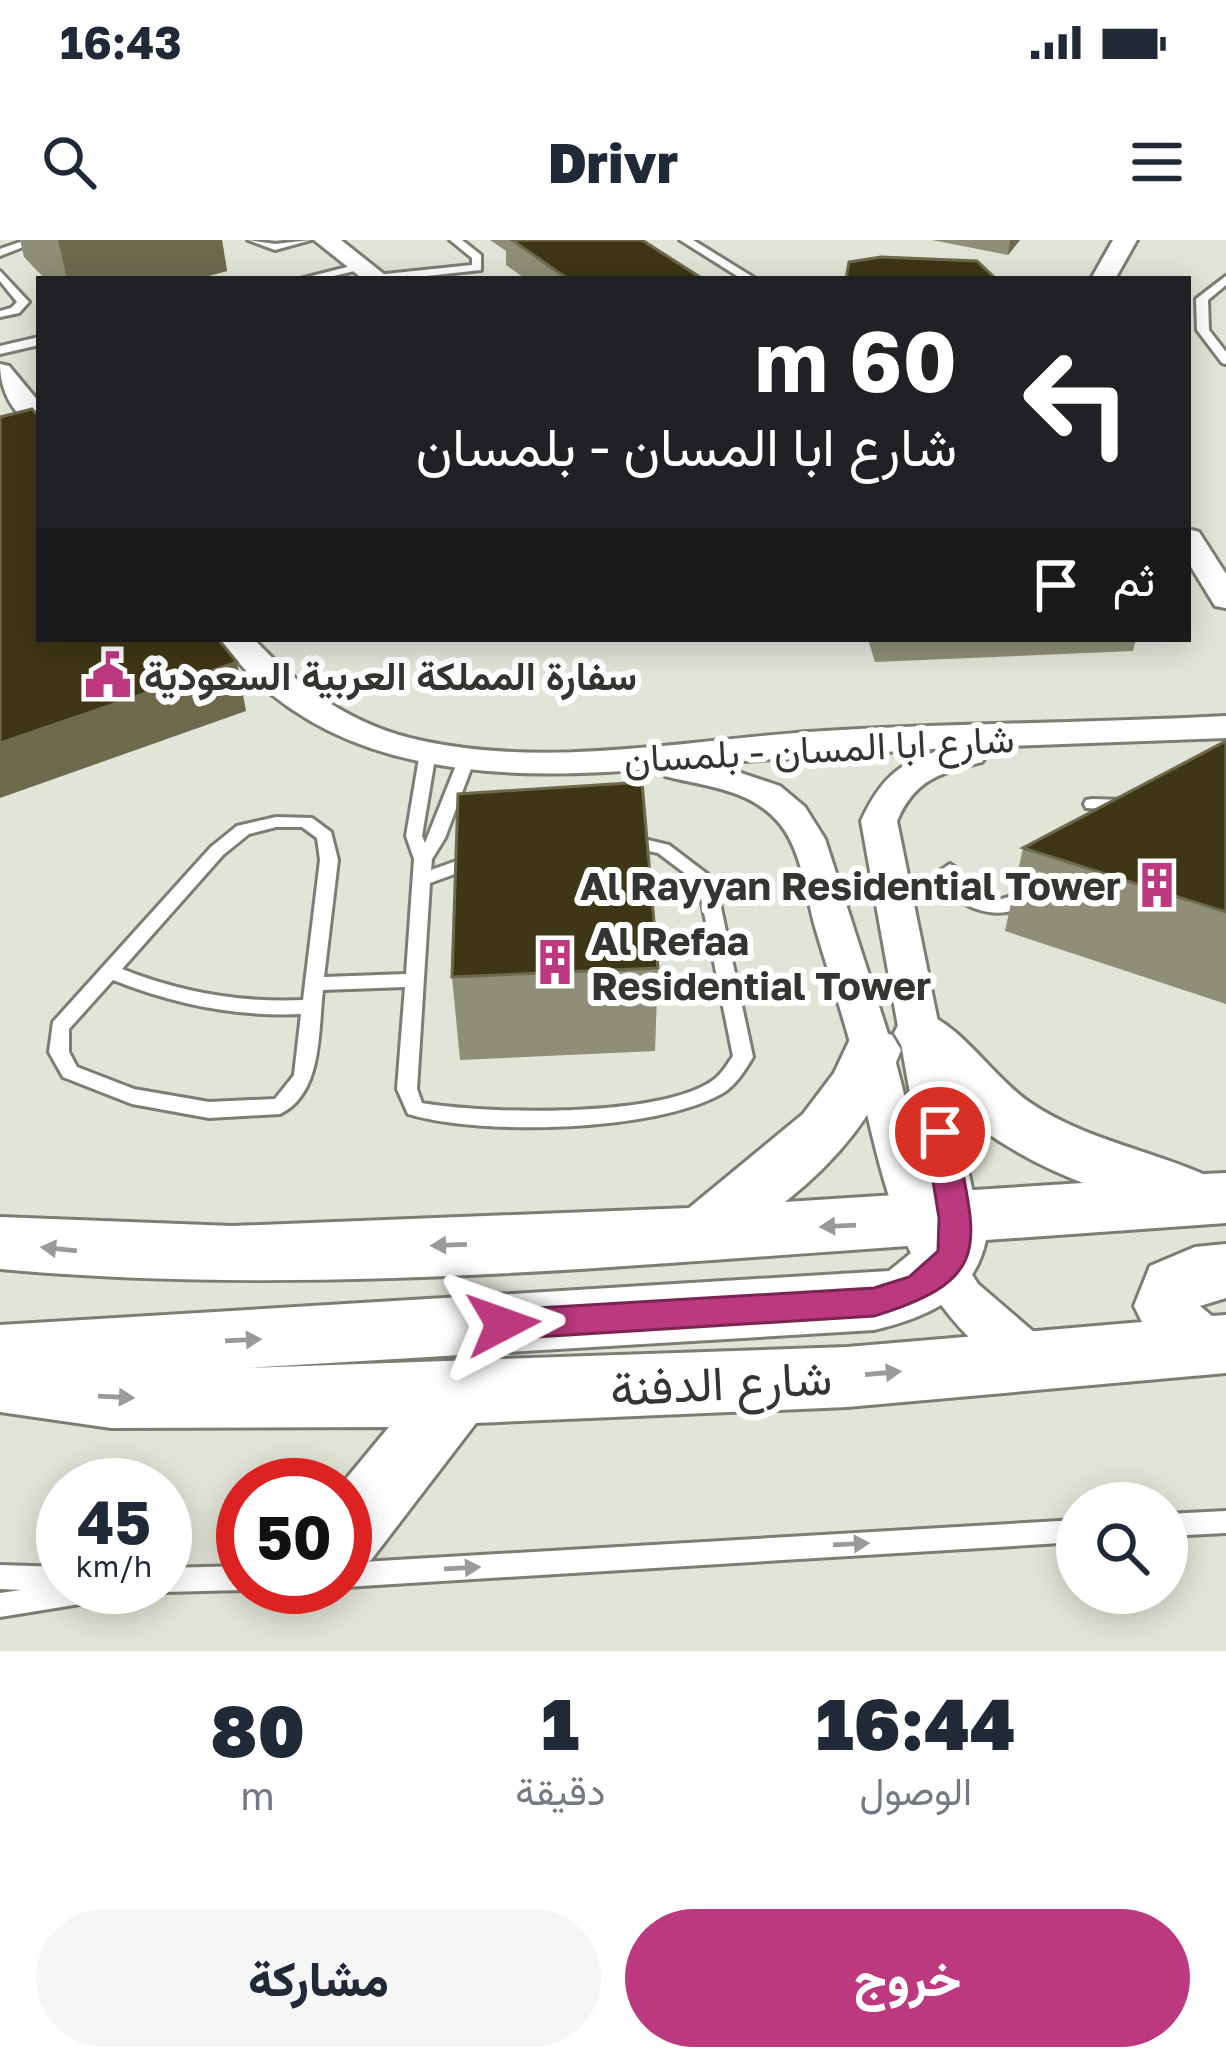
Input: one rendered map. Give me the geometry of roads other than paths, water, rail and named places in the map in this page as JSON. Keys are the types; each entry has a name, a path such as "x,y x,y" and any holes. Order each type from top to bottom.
{"main road":[{"path":"700,1235 832,1123 866,1072 897,1041 1014,1127 1088,1162 1216,1199"},
{"path":"0,1243 169,1253 700,1235 937,1238 1216,1199"},
{"path":"0,1354 874,1302 919,1288 937,1238"},
{"path":"1215,1345 1178,1329 1167,1306 1173,1285 1195,1274 1226,1270"},
{"name":"شارع الدفنة","path":"0,1382 111,1398 458,1394 848,1377 1215,1345"},
{"path":"372,1502 458,1394"}],"street":[{"path":"326,240 372,274"},
{"path":"1105,276 1125,240"},
{"path":"0,372 36,415"},
{"path":"1191,543 1226,599"},
{"name":"شارع ابا المسان - بلمسان","path":"239,642 272,679 322,715 428,752 467,758 588,760 722,774 766,792 795,818 897,1041"},
{"name":"شارع ابا المسان - بلمسان","path":"588,760 825,742 1226,728"},
{"name":"شارع ابا المسان - بلمسان","path":"1032,1360 979,1321 937,1238 897,1041 879,820 900,778 926,764 1051,736"}],"lane":[{"path":"0,253 36,240"},
{"path":"253,240 275,247 306,240"},
{"path":"372,274 477,268 478,256 455,240"},
{"path":"685,240 745,276"},
{"path":"0,274 23,302 15,311 0,314"},
{"path":"1226,278 1195,298 1203,330 1226,360"},
{"path":"1191,328 1203,330"},
{"path":"0,350 36,341"},
{"path":"428,752 414,836 422,869 407,1090 415,1109 454,1120 664,1109 721,1086 743,1057 706,880 664,849 610,838"},
{"path":"422,869 467,758"},
{"path":"1092,804 1148,812"},
{"path":"306,822 325,836 329,860 314,984 303,1077 280,1106 209,1110 132,1096 70,1072 59,1052 60,1027 217,851 243,830 306,822"},
{"path":"422,869 504,850"},
{"path":"950,870 950,881 964,899 984,910 1004,910 1046,887"},
{"path":"110,971 199,1000 266,1010 311,1007"},
{"path":"314,984 413,980"},
{"path":"1188,1524 1226,1522"},
{"path":"372,1572 1056,1532"},
{"path":"0,1577 36,1578"},
{"path":"0,1605 36,1599"}],"place":[{"name":"سفارة المملكة العربية السعودية","path":"108,675"},
{"name":"Al Rayyan Residential Tower","path":"1157,885"},
{"name":"Al Refaa Residential Tower","path":"555,962"}]}
